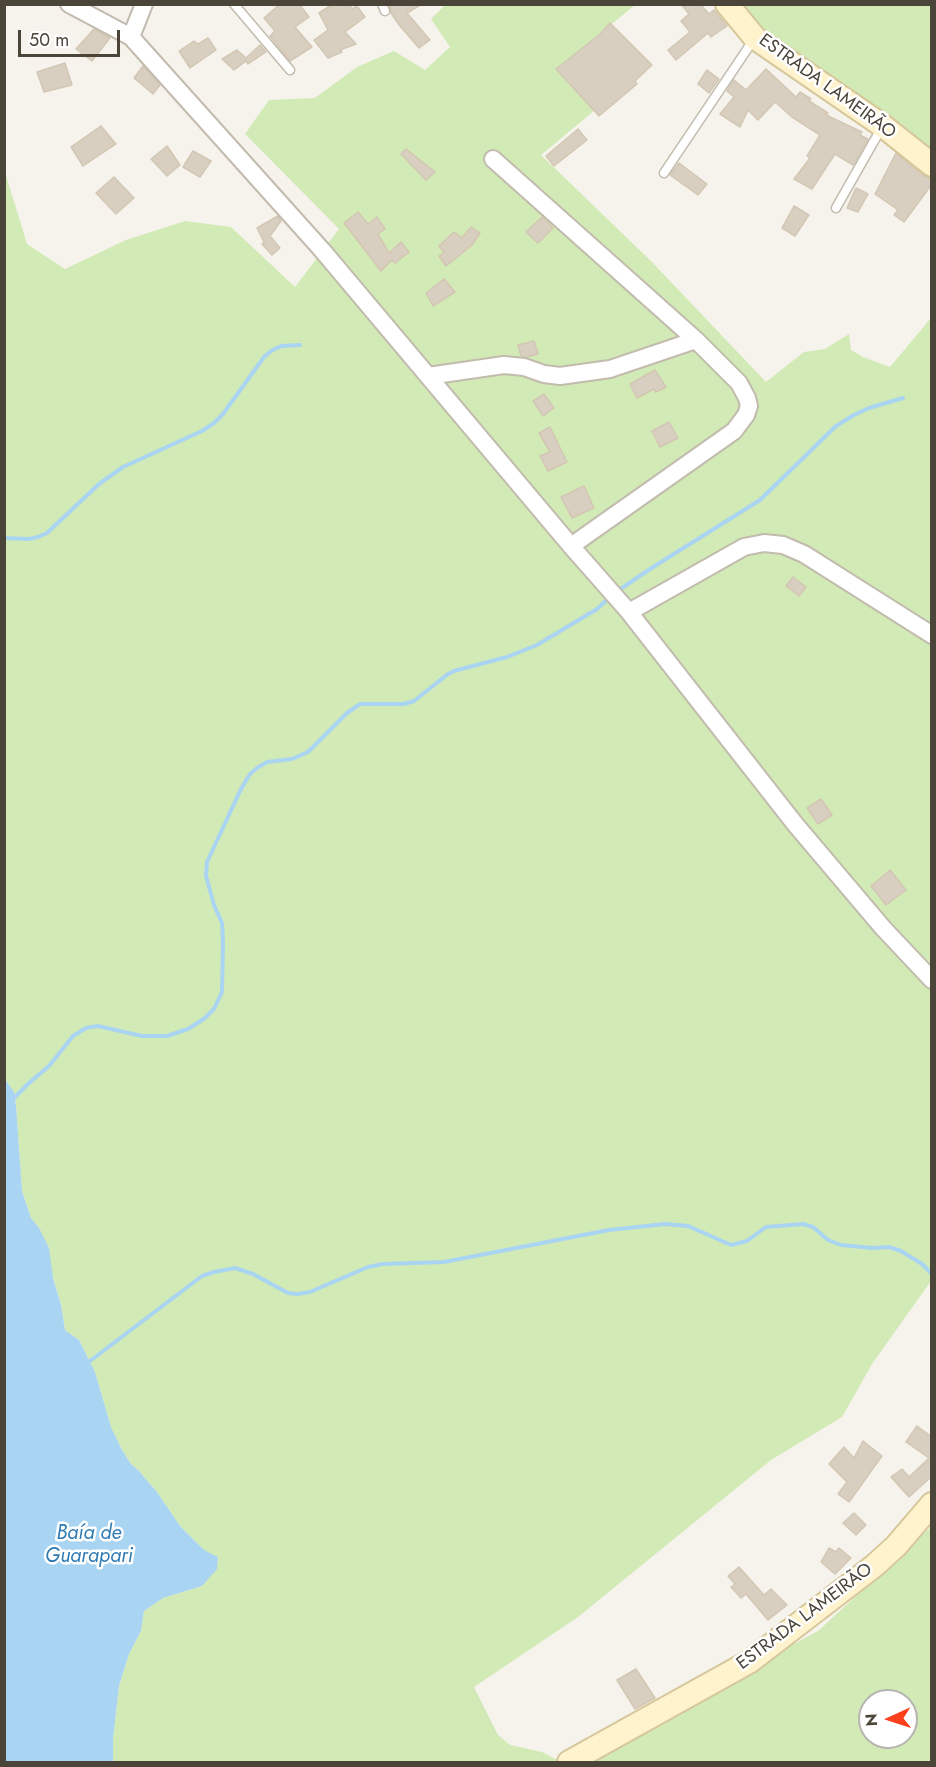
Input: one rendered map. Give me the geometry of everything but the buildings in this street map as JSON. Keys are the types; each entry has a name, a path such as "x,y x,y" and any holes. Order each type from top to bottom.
{"street":[{"path":"69,4 130,38 322,250 629,612 795,825 883,928 932,980"},
{"path":"130,38 144,4"},
{"name":"ESTRADA LAMEIRÃO","path":"727,4 755,38 883,126 932,165"},
{"path":"493,159 696,340 739,383 749,406 746,415 734,430 571,546"},
{"path":"428,376 504,366 560,376 610,369 696,340"},
{"path":"629,612 744,547 764,543 783,545 804,554 932,635"},
{"name":"ESTRADA LAMEIRÃO","path":"569,1762 749,1662 874,1566 896,1546 932,1504"}],"lane":[{"path":"234,4 290,69"},
{"path":"664,173 755,38"},
{"path":"836,208 883,126"}],"green space":[{"path":"445,5 635,5 579,51 613,95 541,155 651,261 766,382 804,352 825,349 849,334 851,350 890,367 931,318 931,1281 872,1364 842,1417 771,1460 578,1617 474,1687 498,1735 510,1745 542,1752 561,1762 113,1762 113,1739 119,1686 129,1654 141,1631 144,1611 163,1598 202,1586 204,1550 180,1526 157,1492 131,1464 122,1450 111,1427 95,1372 79,1340 65,1330 61,1305 39,1228 31,1218 22,1191 14,1092 5,1079 4,169 27,244 65,269 126,240 185,221 231,227 295,287 339,229 245,134 269,100 315,98 357,67 394,51 425,70 450,47 431,19"},
{"path":"734,5 931,5 931,148 855,104 749,20"},
{"path":"931,1527 931,1762 565,1762 639,1728 818,1631"}],"water":[{"name":"Baía de Guarapari","path":"5,1079 14,1092 22,1191 31,1218 49,1248 53,1278 65,1330 79,1340 95,1372 111,1427 131,1464 157,1492 180,1526 204,1550 218,1557 217,1569 202,1586 163,1598 144,1611 141,1631 129,1654 119,1686 113,1739 113,1762 5,1762"}],"waterway":[{"path":"4,538 29,539 47,533 99,484 123,467 202,431 214,423 271,351 281,346 300,345"},
{"path":"616,592 760,500 836,426 869,408 903,398"},
{"path":"13,1099 49,1066 73,1036 86,1028 98,1026 142,1036 167,1036 188,1029 214,1009 222,992 223,943 222,923 206,876 207,862 241,789 250,774 257,768 267,762 292,759 308,752 347,713 360,704 404,704 414,701 454,671 507,657 537,645 597,609 610,597"},
{"path":"85,1363 202,1276 235,1268 253,1274 288,1293 297,1294 310,1292 368,1267 383,1264 444,1262 609,1230 665,1224 688,1226 731,1245 747,1241 766,1227 803,1224 813,1227 828,1240 841,1245 889,1247 901,1251 922,1264 932,1274"}]}
